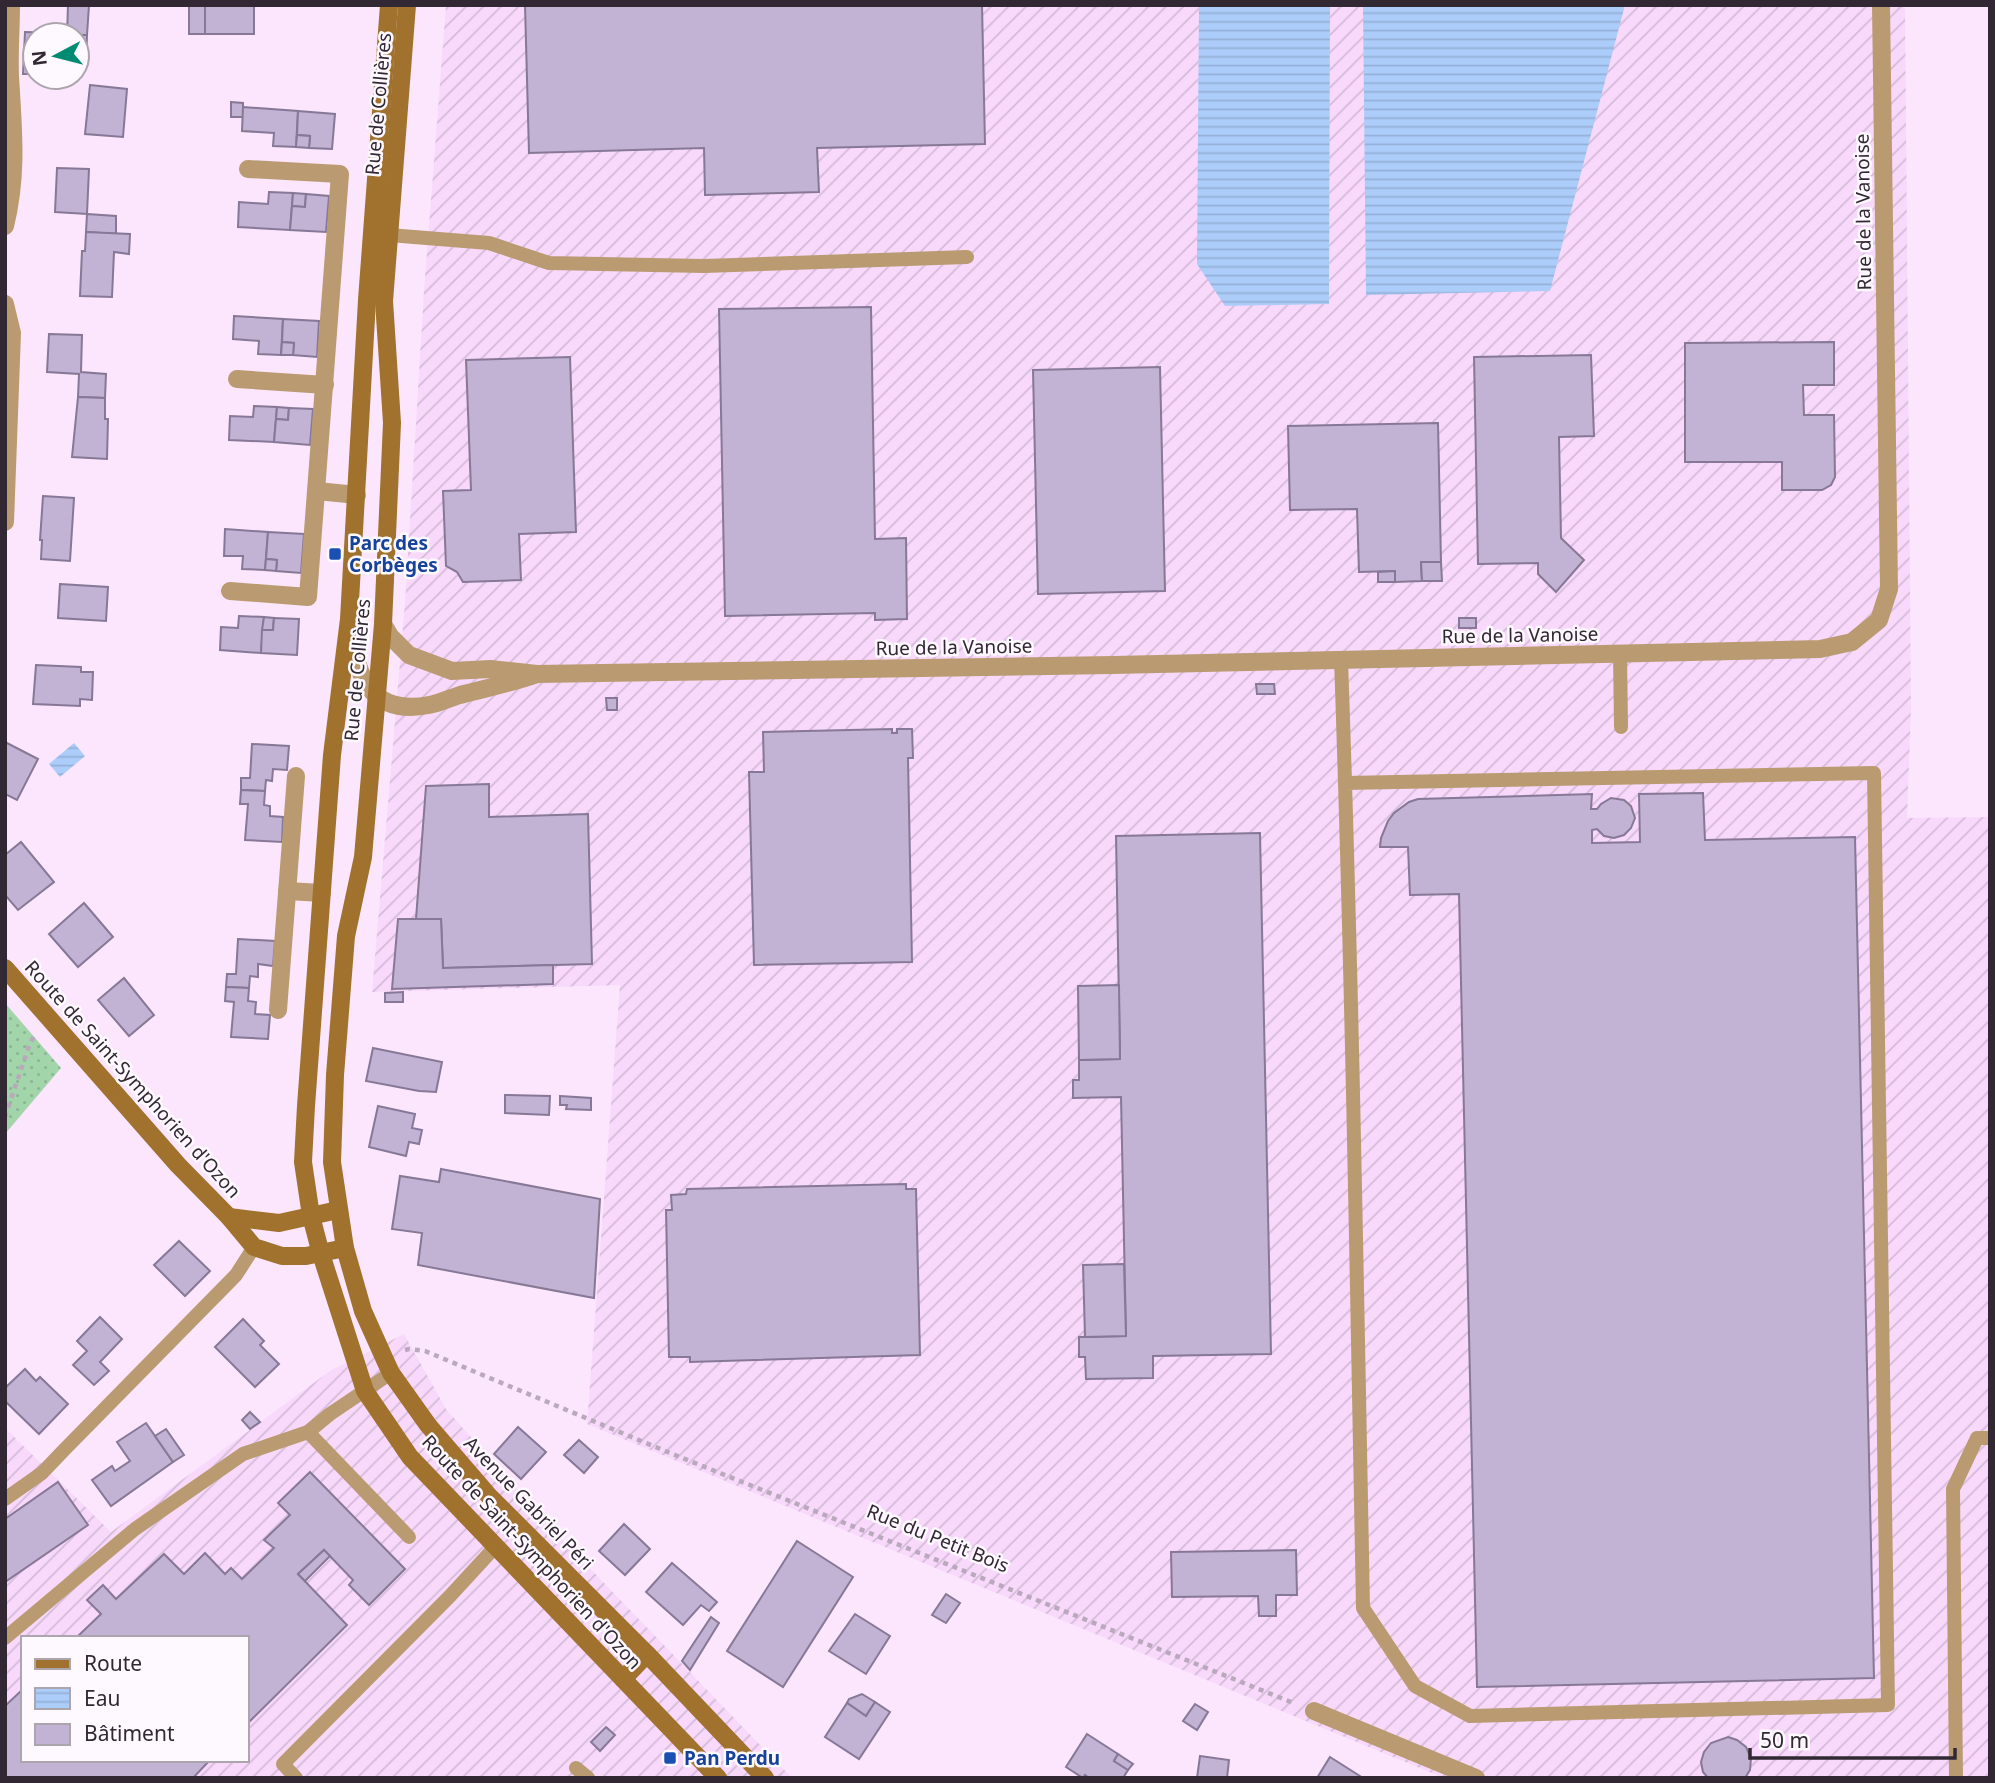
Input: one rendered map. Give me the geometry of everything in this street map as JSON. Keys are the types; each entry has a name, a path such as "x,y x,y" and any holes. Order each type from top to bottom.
{"main road":[{"name":"Rue de Collières","path":"311,1216 303,1163 332,755 349,619 367,300 389,5"},
{"name":"Rue de Collières","path":"338,1210 332,1163 335,1075 346,936 363,857 383,624 392,423 384,301 407,5"},
{"name":"Route de Saint-Symphorien d'Ozon","path":"5,968 178,1165 254,1247"},
{"name":"Route de Saint-Symphorien d'Ozon","path":"229,1217 279,1223 338,1210"},
{"name":"Avenue Gabriel Péri","path":"338,1210 345,1248 363,1311 388,1366 428,1425 489,1496 647,1654 765,1778"},
{"name":"Route de Saint-Symphorien d'Ozon","path":"311,1216 365,1391 410,1457 718,1778"},
{"path":"254,1247 282,1256 321,1254 345,1248"},
{"path":"623,1679 647,1654"}],"street":[{"path":"5,226 13,196 15,145 10,73 11,5"},
{"name":"Rue de la Vanoise","path":"383,624 390,636 409,656 452,671 490,669 537,674 1820,649 1852,642 1879,620 1889,589 1881,5"},
{"name":"Rue de Collières","path":"230,591 308,597 340,174 248,169"},
{"path":"5,304 12,333 5,522"},
{"path":"237,379 325,385"},
{"path":"317,491 357,495"},
{"path":"349,619 354,660 366,685 376,694"},
{"name":"Rue de la Vanoise","path":"376,694 388,704 408,707 430,705 537,674"},
{"path":"278,1010 296,776"},
{"path":"287,891 322,893"},
{"path":"1314,1711 1476,1778"}],"lane":[{"path":"389,235 489,243 549,263 704,266 967,257"},
{"path":"1620,653 1621,727"},
{"path":"1341,659 1345,783 1350,921 1363,1608 1415,1686 1470,1716 1888,1705 1874,773 1345,783"},
{"path":"5,1499 41,1473 74,1441 236,1275 254,1247"},
{"path":"5,1638 135,1529 243,1454 309,1432 330,1414 365,1391 388,1366"},
{"path":"309,1432 409,1537"},
{"path":"1956,1778 1953,1489 1976,1438 1990,1438"},
{"path":"296,1778 283,1764 496,1546"},
{"path":"576,1768 587,1778"}],"path":[{"path":"5,1118 29,1045 46,1015"},
{"name":"Rue du Petit Bois","path":"388,1366 409,1349 425,1351 670,1453 1314,1711"}],"shaded area":[{"path":"446,5 1905,5 1911,708 1907,818 1990,817 1990,1778 1444,1778 587,1424 620,985 372,992 405,603 424,291"},
{"path":"404,1334 446,1409 553,1530 792,1778 5,1778 5,1428 111,1532 330,1371"}],"green space":[{"path":"5,1003 61,1068 5,1134"}],"water":[{"path":"1199,5 1330,5 1329,304 1225,306 1197,264"},
{"path":"1363,5 1625,5 1550,291 1366,295"},
{"path":"74,743 85,756 60,777 49,764"}],"building":[{"path":"68,5 89,5 88,21 67,21"},
{"path":"189,5 205,5 205,34 189,34"},
{"path":"205,5 254,5 254,34 205,34"},
{"path":"525,5 982,5 985,144 817,148 819,192 705,195 704,148 529,153"},
{"path":"91,85 127,89 123,137 85,134"},
{"path":"231,102 243,103 243,117 231,117"},
{"path":"243,107 298,111 296,147 273,146 274,133 242,131"},
{"path":"298,111 335,114 332,149 309,148 310,136 297,135"},
{"path":"297,135 310,136 309,148 296,147"},
{"path":"57,168 89,169 87,214 55,212"},
{"path":"269,192 293,193 290,230 238,227 239,202 268,204"},
{"path":"293,193 306,194 305,207 292,206"},
{"path":"306,194 329,196 326,232 290,230 292,206 305,207"},
{"path":"87,214 116,216 116,234 86,232"},
{"path":"86,232 130,234 129,254 114,252 112,297 80,296 82,251 85,251"},
{"path":"871,307 875,539 906,538 907,619 875,620 875,613 725,616 719,309"},
{"path":"234,316 283,319 281,355 258,354 259,341 233,339"},
{"path":"283,319 319,321 317,357 293,355 294,343 282,342"},
{"path":"49,334 82,335 81,372 106,374 105,398 78,397 79,374 47,372"},
{"path":"282,342 294,343 293,355 281,355"},
{"path":"1834,342 1834,385 1803,385 1804,415 1834,415 1835,477 1831,485 1822,490 1782,490 1782,462 1685,462 1685,343"},
{"path":"1591,355 1594,436 1559,437 1561,538 1584,560 1556,592 1538,574 1538,563 1478,564 1474,357"},
{"path":"570,357 576,532 519,534 521,580 463,582 457,572 446,566 443,491 471,490 466,360"},
{"path":"1160,367 1165,591 1038,594 1033,370"},
{"path":"78,397 105,398 105,419 108,419 107,459 72,457"},
{"path":"254,406 277,407 274,442 229,440 230,416 253,417"},
{"path":"277,407 289,408 288,420 276,419"},
{"path":"289,408 313,409 310,445 274,442 276,419 288,420"},
{"path":"1438,423 1441,562 1421,562 1422,581 1395,582 1395,571 1359,572 1357,509 1290,510 1288,426"},
{"path":"43,496 74,498 70,561 41,559"},
{"path":"225,529 268,532 265,570 242,569 243,556 224,556"},
{"path":"268,532 304,534 301,573 276,571 277,560 266,559"},
{"path":"266,559 277,560 276,571 265,570"},
{"path":"1421,562 1441,562 1442,581 1422,581"},
{"path":"1395,571 1395,582 1378,582 1378,572"},
{"path":"60,584 108,587 106,621 58,618"},
{"path":"239,616 264,617 261,653 220,650 221,627 238,628"},
{"path":"264,617 274,618 273,630 262,630"},
{"path":"274,618 299,619 297,655 261,653 262,630 273,630"},
{"path":"1459,618 1476,618 1476,628 1459,628"},
{"path":"36,665 81,667 81,672 93,672 92,700 80,699 80,706 33,704"},
{"path":"1256,684 1274,684 1275,694 1257,694"},
{"path":"606,698 617,698 617,710 607,710"},
{"path":"892,729 892,733 897,733 897,729 912,729 913,758 908,758 912,962 754,965 749,772 764,772 763,732"},
{"path":"5,742 38,759 17,800 5,794"},
{"path":"252,744 289,746 287,770 273,769 272,781 266,780 265,791 241,790 241,778 250,778"},
{"path":"489,784 489,817 588,814 592,964 443,968 441,919 416,919 426,786"},
{"path":"241,790 265,791 264,805 270,806 270,816 283,817 282,842 245,840 248,804 240,804"},
{"path":"1703,793 1705,840 1855,837 1874,1678 1477,1687 1459,894 1410,895 1408,847 1380,847 1381,838 1394,813 1418,799 1592,794 1591,809 1597,809 1611,798 1624,800 1631,806 1635,818 1624,835 1614,838 1604,836 1597,829 1592,830 1592,843 1640,842 1639,794"},
{"path":"1260,833 1271,1354 1153,1356 1153,1378 1086,1379 1085,1357 1079,1357 1079,1337 1126,1336 1121,1097 1073,1098 1073,1080 1079,1080 1079,1060 1120,1059 1116,836"},
{"path":"21,842 54,882 18,910 5,895 5,855"},
{"path":"84,903 113,937 78,967 49,934"},
{"path":"398,919 441,919 443,968 553,965 553,984 392,989"},
{"path":"238,939 275,941 273,966 258,964 258,977 250,976 249,988 226,987 227,974 236,974"},
{"path":"124,978 154,1015 129,1036 98,1000"},
{"path":"1119,985 1120,1059 1079,1060 1078,986"},
{"path":"226,987 249,988 248,1001 256,1002 255,1014 270,1015 268,1039 231,1037 234,1002 225,1001"},
{"path":"403,992 403,1002 385,1002 385,993"},
{"path":"373,1048 442,1062 436,1092 366,1081"},
{"path":"505,1095 550,1096 549,1115 505,1113"},
{"path":"560,1096 591,1098 591,1110 566,1109 567,1105 560,1105"},
{"path":"378,1106 415,1114 412,1128 422,1130 419,1144 409,1142 406,1156 369,1147"},
{"path":"441,1169 600,1199 594,1298 418,1265 422,1233 392,1229 400,1176 439,1182"},
{"path":"906,1184 906,1189 916,1189 920,1355 690,1362 690,1357 669,1357 666,1210 672,1210 671,1195 686,1194 687,1189"},
{"path":"179,1241 210,1271 185,1296 154,1265"},
{"path":"1124,1264 1126,1336 1085,1337 1083,1265"},
{"path":"100,1317 122,1339 100,1362 109,1371 94,1385 73,1365 87,1351 77,1341"},
{"path":"243,1319 264,1341 260,1345 279,1364 255,1387 215,1347"},
{"path":"25,1369 36,1381 40,1377 68,1404 39,1434 5,1401 5,1388"},
{"path":"250,1412 260,1422 250,1429 242,1420"},
{"path":"146,1423 173,1462 111,1506 92,1480 112,1466 115,1471 130,1461 117,1442"},
{"path":"518,1427 546,1452 521,1479 494,1454"},
{"path":"166,1429 184,1455 173,1462 155,1436"},
{"path":"579,1440 598,1457 584,1473 564,1455"},
{"path":"310,1472 405,1569 369,1605 349,1585 353,1580 324,1550 298,1574 347,1625 248,1723 248,1636 78,1636 101,1614 87,1600 103,1585 116,1599 164,1554 184,1574 205,1553 225,1574 231,1568 242,1579 274,1548 264,1540 290,1515 278,1503"},
{"path":"58,1482 88,1525 5,1582 5,1519"},
{"path":"624,1524 650,1549 625,1575 599,1551"},
{"path":"797,1541 853,1577 783,1687 727,1651"},
{"path":"324,1550 330,1556 305,1581 298,1574"},
{"path":"1296,1550 1297,1595 1276,1595 1276,1616 1259,1616 1258,1596 1172,1597 1171,1552"},
{"path":"672,1563 717,1602 709,1611 701,1605 683,1625 646,1592"},
{"path":"946,1594 960,1603 946,1623 932,1615"},
{"path":"855,1614 890,1636 866,1674 829,1651"},
{"path":"711,1617 719,1623 690,1670 682,1661"},
{"path":"21,1691 21,1762 208,1762 193,1778 5,1778 5,1706"},
{"path":"862,1694 875,1702 866,1716 847,1703 849,1699"},
{"path":"875,1702 890,1712 859,1759 825,1737 847,1703 866,1716"},
{"path":"1195,1704 1208,1712 1197,1730 1183,1721"},
{"path":"606,1727 615,1735 600,1751 591,1742"},
{"path":"1087,1734 1118,1754 1114,1761 1128,1770 1123,1778 1089,1778 1085,1775 1083,1778 1066,1767"},
{"path":"1728,1737 1746,1747 1751,1758 1750,1770 1745,1778 1708,1778 1703,1772 1701,1762 1704,1752 1711,1743"},
{"path":"1118,1754 1133,1764 1128,1770 1114,1761"},
{"path":"1200,1756 1229,1760 1227,1778 1197,1778"},
{"path":"1330,1757 1363,1778 1317,1778"}],"place":[{"name":"Parc des Corbèges","path":"335,554"},
{"name":"Pan Perdu","path":"670,1758"}]}
